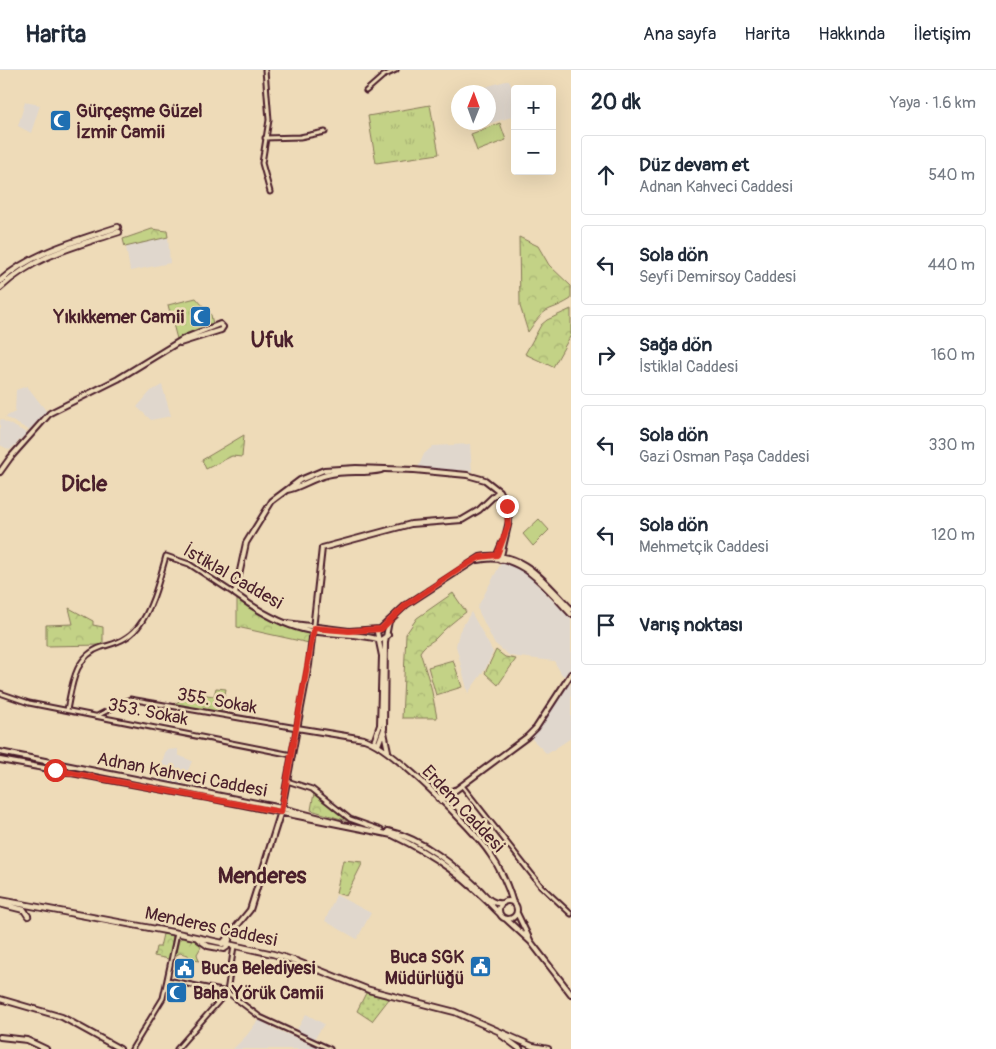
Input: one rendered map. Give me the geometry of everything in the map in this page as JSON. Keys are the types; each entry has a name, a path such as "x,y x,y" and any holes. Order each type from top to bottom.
{"main road":[{"path":"0,282 24,262 60,247 119,230 62,250 30,264 0,288"},
{"path":"0,472 50,413 118,379 180,343 220,330 222,325 185,338 180,343"},
{"path":"235,594 246,543 272,501 287,490 309,480 345,471 414,470 472,476 485,480 499,491 506,502 509,517 498,558"},
{"path":"225,944 231,931 250,910 281,810 314,629 322,548 411,524 462,520 479,510 499,491"},
{"path":"376,743 380,725 382,656 376,632 406,605 480,557 517,560 527,565 571,609"},
{"path":"498,558 526,568 571,614"},
{"name":"İstiklal Caddesi","path":"235,594 257,610 286,623 379,639"},
{"path":"389,621 385,650 384,729 385,743 389,753"},
{"name":"İstiklal Caddesi","path":"314,629 349,631 381,629"},
{"path":"381,629 386,630 388,635"},
{"path":"379,639 384,639 388,635"},
{"path":"440,799 463,786 527,737 536,728 571,674"},
{"path":"297,728 376,743"},
{"path":"376,743 384,729"},
{"name":"Erdem Caddesi","path":"376,743 440,799 489,852 502,875 513,902"},
{"name":"Adnan Kahveci Caddesi","path":"0,752 364,828"},
{"name":"Adnan Kahveci Caddesi","path":"0,760 281,810"},
{"path":"364,828 394,832 439,856 464,875 492,902 513,902 531,942"},
{"path":"364,828 392,835 438,858 462,877 531,942 571,994"},
{"path":"500,914 500,908 504,902 507,890"},
{"path":"0,902 24,910 28,916"},
{"name":"Menderes Caddesi","path":"0,902 177,933 290,959 350,984 455,1012 533,1048 548,1049"},
{"path":"506,919 513,918 517,912"},
{"path":"0,999 69,1020 120,1049"},
{"path":"36,1009 74,1025 116,1049"},
{"name":"Menderes Caddesi","path":"496,1031 519,1049"},
{"path":"0,1037 26,1040 46,1049"},
{"path":"519,1049 523,1042"}],"street":[{"path":"265,70 270,120 269,132 265,138 262,170 270,192"},
{"path":"366,91 383,76 396,70"},
{"path":"265,138 300,137 325,132"},
{"name":"İstiklal Caddesi","path":"67,710 75,673 86,657 94,650 127,637 144,617 166,556 188,564 235,594"},
{"name":"353. Sokak","path":"0,693 23,701 292,755"},
{"name":"355. Sokak","path":"97,716 132,699 297,728"},
{"path":"287,781 312,789 350,819 381,830"},
{"path":"463,786 541,886 571,914"},
{"path":"132,1049 163,998 177,933"},
{"path":"176,1049 227,992 234,946"},
{"path":"167,980 227,992 260,1017 330,1049"}],"shaded area":[{"path":"509,80 511,85 511,117 496,122 496,85 492,85"},
{"path":"25,102 40,105 31,133 18,126"},
{"path":"168,237 170,263 130,271 126,247"},
{"path":"162,385 171,416 151,420 137,407 151,391"},
{"path":"27,386 47,412 29,430 5,417 15,412 16,390"},
{"path":"0,419 27,433 10,450 0,445"},
{"path":"470,444 472,471 418,468 424,454 433,446"},
{"path":"501,563 512,564 522,569 571,619 571,668 565,676 562,675 554,661 510,656 494,643 477,608"},
{"path":"471,612 493,652 486,668 468,693 456,646 459,632"},
{"path":"568,683 571,685 571,738 547,754 531,738"},
{"path":"178,749 178,755 192,761 182,785 156,780 166,750"},
{"path":"336,895 371,913 357,939 325,921"},
{"path":"306,1014 324,1024 313,1041 295,1033"},
{"path":"259,1019 275,1029 323,1049 233,1049"}],"green space":[{"path":"430,105 439,154 376,163 368,116"},
{"path":"500,123 506,140 477,151 471,134 482,130 496,130 496,125"},
{"path":"152,229 167,231 168,237 125,247 123,239"},
{"path":"519,237 538,246 549,265 571,286 571,299 543,313 528,332 520,306"},
{"path":"196,298 211,315 213,324 177,339 168,305"},
{"path":"571,309 571,335 553,367 525,354 541,325 547,320"},
{"path":"244,435 242,457 232,456 206,469 202,460"},
{"path":"539,519 549,530 533,546 523,534"},
{"path":"453,593 466,612 420,652 431,687 437,718 402,718 406,634 417,618"},
{"path":"237,599 274,622 307,632 310,636 309,643 237,627"},
{"path":"69,608 93,621 93,625 103,627 103,645 46,646 46,625 73,624"},
{"path":"496,650 505,657 516,659 498,685 485,673"},
{"path":"453,660 462,687 436,695 428,667"},
{"path":"216,688 226,689 221,713 174,704 194,693 214,696"},
{"path":"314,793 348,820 358,824 311,810"},
{"path":"343,860 363,862 346,896 336,893"},
{"path":"163,934 173,936 169,959 154,956 156,947 160,947"},
{"path":"182,938 198,941 201,947 197,954 199,961 189,959 188,955 180,953 175,956 179,940"},
{"path":"366,993 389,999 372,1021 357,1011"}],"place":[{"name":"Gürçeşme Güzel İzmir Camii","path":"60,121"},
{"name":"Yıkıkkemer Camii","path":"200,317"},
{"name":"Buca SGK Müdürlüğü","path":"480,967"},
{"name":"Buca Belediyesi","path":"185,968"},
{"name":"Baha Yörük Camii","path":"177,993"}],"district":[{"name":"Ufuk","path":"272,340"},
{"name":"Dicle","path":"84,484"},
{"name":"Menderes","path":"262,876"}],"route":[{"path":"55,770 281,812 309,665 314,628 349,631 381,629 406,605 461,568 480,557 497,555 508,526 507,506"}]}
